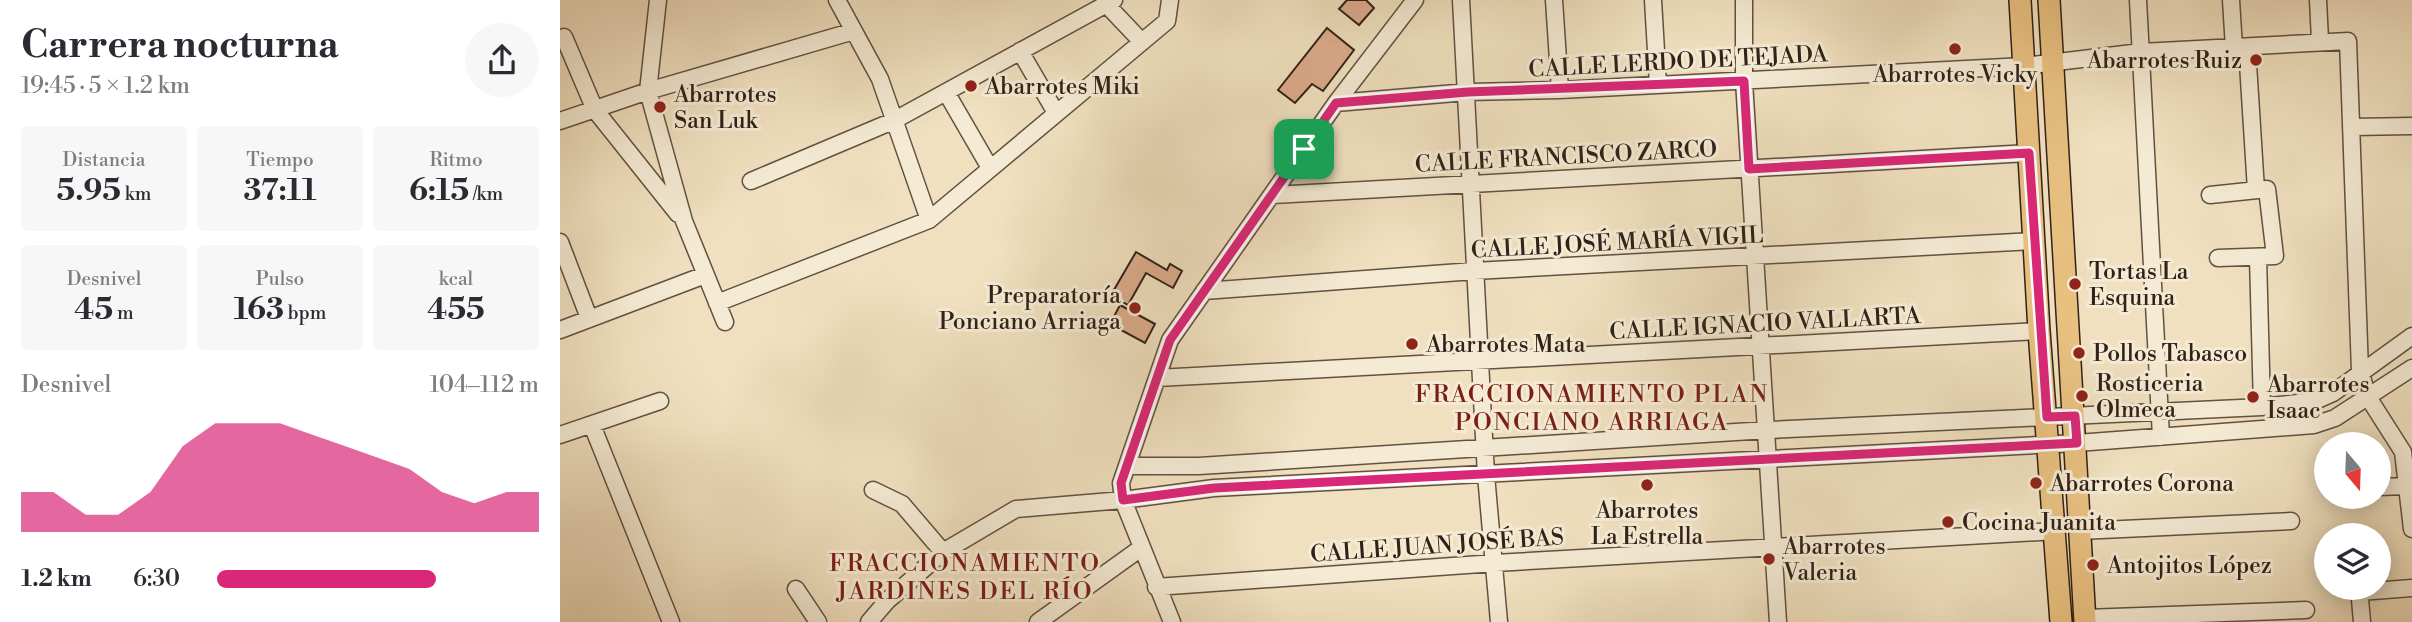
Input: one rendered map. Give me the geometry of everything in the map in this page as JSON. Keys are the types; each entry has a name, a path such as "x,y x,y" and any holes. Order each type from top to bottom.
{"main road":[{"path":"2020,0 2039,331 2061,622"},
{"path":"2049,0 2077,443 2085,620"}],"street":[{"path":"673,0 657,4 648,91 684,221 725,322"},
{"path":"837,0 880,79 929,220"},
{"path":"717,303 929,220 1167,20 1170,0"},
{"path":"1172,622 1123,500 1121,483 1170,340 1336,103 1415,0"},
{"path":"1461,0 1468,92 1474,271 1486,475 1499,622"},
{"path":"1554,0 1560,90"},
{"path":"1653,0 1658,85"},
{"path":"1744,0 1744,81 1778,622"},
{"path":"2138,0 2161,437"},
{"path":"2231,0 2262,190 2267,256 2262,407"},
{"path":"2318,0 2320,40"},
{"path":"751,181 894,121 1110,2 1142,42"},
{"path":"560,121 648,91 854,31"},
{"path":"564,37 595,110 684,221"},
{"name":"CALLE LERDO DE TEJADA","path":"1336,103 1468,92 1560,90 2024,66 2141,52 2240,48 2320,40 2348,41 2352,127"},
{"path":"1020,51 1056,113"},
{"path":"946,92 990,168"},
{"path":"2412,126 2352,127 2360,371 2368,397 2403,453 2412,529"},
{"name":"CALLE FRANCISCO ZARCO","path":"1273,195 2029,153"},
{"path":"2210,195 2262,190"},
{"name":"CALLE JOSÉ MARÍA VIGIL","path":"1204,291 1474,271 2034,241"},
{"path":"561,242 589,318"},
{"path":"2218,258 2267,256"},
{"path":"560,330 705,275"},
{"name":"CALLE IGNACIO VALLARTA","path":"1157,378 2039,331"},
{"path":"1127,466 1199,466 1767,430 2262,407 2315,401 2333,393 2412,336"},
{"path":"869,622 887,601 943,552 1016,509 1123,500 1214,488 1767,461 2077,443 2314,425 2335,418 2412,368"},
{"path":"560,435 660,401"},
{"path":"592,425 671,622"},
{"path":"1199,466 1214,488"},
{"path":"2391,487 2406,486"},
{"path":"873,490 902,504 943,552"},
{"path":"2080,531 2291,521"},
{"name":"CALLE JUAN JOSÉ BAS","path":"1156,587 1495,563 2056,531"},
{"path":"1038,622 1141,548"},
{"path":"2391,589 2412,588"},
{"path":"796,589 818,622"},
{"path":"2361,600 2362,622"},
{"path":"2085,620 2306,610"}],"building":[{"path":"1347,0 1366,0 1374,8 1359,25 1339,9"},
{"path":"1327,28 1354,50 1323,91 1312,84 1295,103 1278,90"},
{"path":"1136,252 1167,270 1170,264 1182,271 1173,288 1146,273 1128,305 1111,295"},
{"path":"1120,305 1155,324 1145,343 1110,324"}],"place":[{"name":"Abarrotes Vicky","path":"1955,49"},
{"name":"Abarrotes Ruiz","path":"2256,60"},
{"name":"Abarrotes Miki","path":"971,86"},
{"name":"Abarrotes San Luk","path":"660,107"},
{"name":"Tortas La Esquina","path":"2075,284"},
{"name":"Preparatoría Ponciano Arriaga","path":"1135,308"},
{"name":"Abarrotes Mata","path":"1412,344"},
{"name":"Pollos Tabasco","path":"2079,353"},
{"name":"Rosticeria Olmeca","path":"2082,396"},
{"name":"Abarrotes Isaac","path":"2253,397"},
{"name":"Abarrotes Corona","path":"2036,483"},
{"name":"Abarrotes La Estrella","path":"1647,485"},
{"name":"Cocina Juanita","path":"1948,522"},
{"name":"Abarrotes Valeria","path":"1769,559"},
{"name":"Antojitos López","path":"2093,565"}],"district":[{"name":"FRACCIONAMIENTO PLAN PONCIANO ARRIAGA","path":"1592,408"},
{"name":"FRACCIONAMIENTO JARDINES DEL RÍO","path":"965,577"}],"route":[{"path":"1744,81 1749,169 2029,153 2039,331 2047,417 2075,416 2077,443 1214,488 1123,500 1121,483 1170,340 1304,149 1336,103 1468,92 1744,81"}]}
